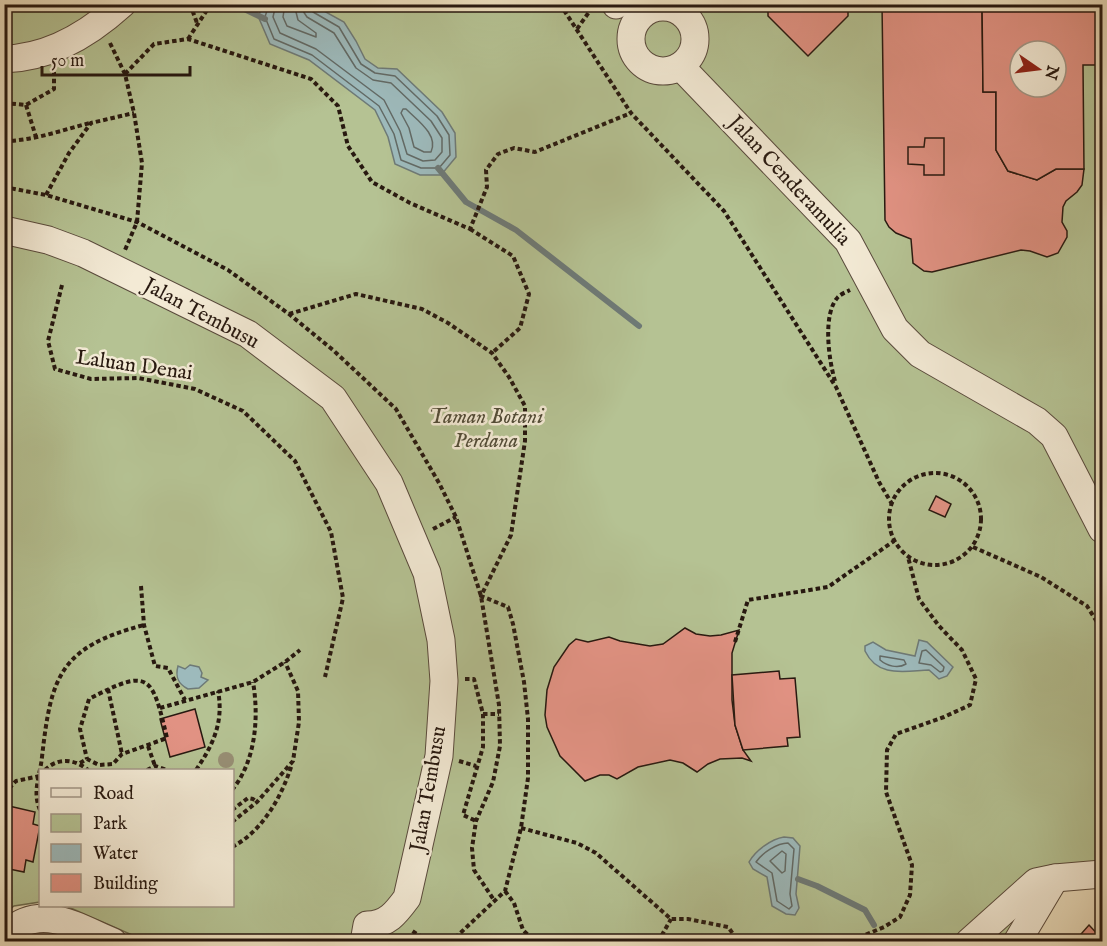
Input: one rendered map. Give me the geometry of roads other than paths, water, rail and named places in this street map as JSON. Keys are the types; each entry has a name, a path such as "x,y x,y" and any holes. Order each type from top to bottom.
{"street":[{"path":"4,59 22,58 55,48 81,36 100,24 122,4"},
{"path":"675,7 694,29 695,43 691,56 681,67 664,72 655,71 640,62 631,47 632,29 644,13 654,8 675,7"},
{"name":"Jalan Cenderamulia","path":"681,67 848,241 895,329 920,354 1038,421 1054,436 1102,529"},
{"name":"Jalan Tembusu","path":"4,230 48,240 83,252 248,334 333,398 389,483 427,573 441,640 444,681 439,756 407,898 394,915 386,921 368,925 364,942"},
{"path":"973,939 1036,882 1050,886 1102,874"},
{"path":"1017,942 1050,886"},
{"path":"1035,942 1050,886"},
{"path":"4,938 22,924 35,918 49,917 113,942"}],"water":[{"path":"264,5 315,6 344,22 365,59 378,68 397,69 442,112 455,133 456,157 441,175 420,175 395,164 388,137 375,110 309,60 270,44 258,16"},
{"path":"919,640 927,642 953,667 947,676 939,679 929,670 901,672 884,669 870,660 865,651 865,646 873,642 886,650 915,656"},
{"path":"190,665 199,667 201,677 208,680 199,688 188,689 178,680 178,666 185,669"},
{"path":"784,837 793,838 800,846 796,894 799,908 795,915 786,914 772,906 767,877 753,869 749,862 764,846"}],"waterway":[{"path":"234,4 265,19"},
{"path":"438,168 466,202 516,230 639,326"},
{"path":"798,879 865,910 874,925"}],"park label":[{"name":"Taman Botani Perdana","path":"486,429"}]}
